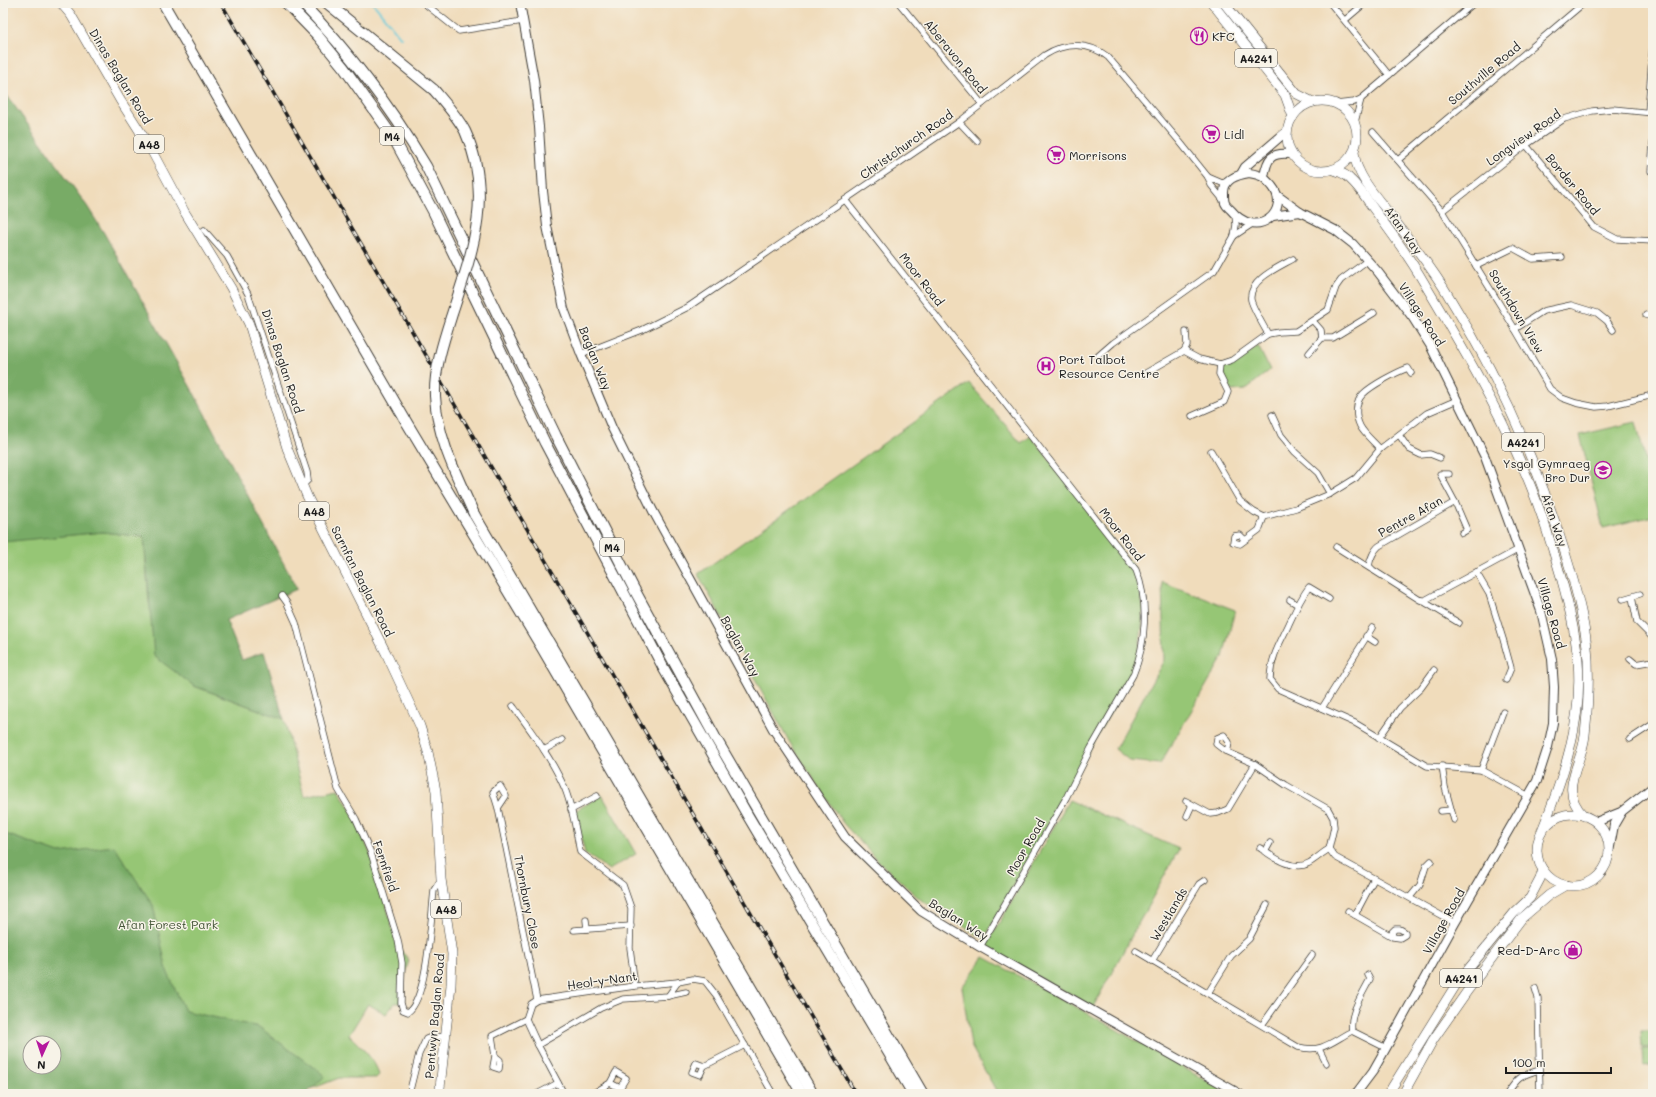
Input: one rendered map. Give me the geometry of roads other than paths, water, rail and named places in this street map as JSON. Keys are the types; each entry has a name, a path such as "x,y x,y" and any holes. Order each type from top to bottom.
{"highway":[{"path":"163,3 407,423 542,648 802,1094"},
{"name":"M4","path":"286,3 318,36 344,68 393,137 433,211 544,443 653,648 748,816 913,1094"},
{"name":"M4","path":"302,3 355,61 381,95 426,166 556,436 634,589 715,737 923,1094"},
{"path":"327,3 434,90 452,111 464,130 478,172 480,197 477,227 471,256 447,328 438,367 435,396 440,429 448,456 474,514 813,1094"}],"main road":[{"name":"Dinas Baglan Road","path":"61,3 71,15 120,100 148,144 184,211 231,288"},
{"name":"A4241","path":"1212,3 1285,95 1293,117"},
{"name":"A4241","path":"1224,3 1297,94 1313,102 1329,102 1336,104"},
{"path":"1292,154 1288,143 1287,131 1293,117 1305,105 1313,102"},
{"path":"1336,104 1348,111 1355,122"},
{"name":"A4241","path":"1354,152 1358,137 1355,122"},
{"path":"1334,170 1346,163 1354,152"},
{"name":"Afan Way","path":"1354,152 1359,170 1370,188 1448,294 1492,374 1531,458 1560,536 1576,589 1587,648 1589,697 1585,742 1571,787 1572,799 1577,809 1584,816"},
{"name":"A4241","path":"1292,154 1299,163 1310,169 1326,172 1334,170"},
{"name":"Afan Way","path":"1334,170 1350,178 1369,202 1404,250 1439,308 1480,379 1521,462 1550,538 1566,592 1573,628 1578,662 1578,698 1574,735 1567,763 1541,833"},
{"name":"Sarnfan Baglan Road","path":"231,288 249,324 287,448 302,486 386,653 420,726"},
{"name":"Pentwyn Baglan Road","path":"420,726 428,752 436,791 441,879 452,954 440,1094"},
{"name":"A4241","path":"1388,1094 1457,983 1514,913 1530,898 1540,880 1543,870 1538,862 1537,852 1541,833 1547,825 1560,817 1575,814 1584,816 1596,822"},
{"path":"1596,822 1608,841 1609,852"},
{"name":"A4241","path":"1403,1094 1433,1040 1522,918 1548,895 1566,886 1578,886 1590,882 1600,874 1606,864 1609,852"},
{"path":"1543,870 1549,877 1566,886"}],"street":[{"path":"424,3 459,31 523,20"},
{"name":"Baglan Way","path":"520,3 535,88 547,226 564,309 612,428 668,538 773,728 845,837 921,911 980,947 1240,1094"},
{"name":"Aberavon Road","path":"899,3 982,104"},
{"path":"1330,3 1389,75"},
{"path":"1345,20 1365,3"},
{"path":"1336,104 1354,102 1361,99 1474,3"},
{"name":"Southville Road","path":"1398,160 1584,3"},
{"path":"1650,112 1652,42"},
{"name":"Christchurch Road","path":"581,354 642,330 688,307 959,122 1054,50 1065,46 1089,47 1102,53 1115,64 1208,177 1211,185 1225,203"},
{"path":"1355,122 1361,99"},
{"name":"Longview Road","path":"1442,211 1526,145 1564,119 1583,113 1613,109 1650,112"},
{"path":"959,122 977,141"},
{"path":"1241,174 1245,167 1287,131"},
{"name":"Southdown View","path":"1373,132 1442,211 1515,329 1550,389 1562,398 1596,407 1608,406 1653,395"},
{"path":"1651,171 1653,143"},
{"name":"Border Road","path":"1526,145 1594,227 1617,239 1653,241"},
{"path":"1264,177 1266,164 1272,156 1284,153 1292,154"},
{"path":"1208,177 1222,183 1241,174 1249,173 1264,177 1276,190 1278,196 1277,207 1273,216 1266,222 1252,224 1245,222 1235,215 1225,203 1224,190 1228,181"},
{"name":"Village Road","path":"1278,196 1300,212 1335,230 1353,244 1368,260 1413,318 1430,345 1485,457 1541,611 1548,634 1552,659 1554,687 1553,723 1548,747 1537,780 1455,923 1386,1048 1369,1076 1354,1094"},
{"name":"Moor Road","path":"845,200 1136,570 1144,595 1142,638 1138,664 1133,675 1091,748 1066,798 980,947"},
{"path":"1273,216 1300,212"},
{"path":"1098,356 1113,343 1214,271 1234,236 1236,225 1235,215"},
{"path":"1234,236 1252,224"},
{"name":"Dinas Baglan Road","path":"204,230 226,256 238,275 251,302 307,472 308,480 302,486"},
{"path":"1476,266 1513,248 1533,259 1562,257"},
{"path":"1268,334 1251,300 1254,287 1262,279 1293,258"},
{"path":"1184,351 1199,359 1220,364 1232,360 1268,334 1296,331 1328,310 1340,280 1368,260"},
{"path":"1515,329 1543,311 1571,305 1597,313 1607,321 1613,330"},
{"path":"1322,338 1333,338 1374,313"},
{"path":"1646,315 1653,317"},
{"path":"1309,353 1322,338 1321,330 1313,321"},
{"path":"1144,374 1184,351 1187,345 1186,332"},
{"path":"1192,416 1224,402 1228,392 1219,374 1220,364"},
{"path":"1380,449 1360,427 1356,415 1358,401 1363,394 1395,373 1408,368 1411,373"},
{"path":"1211,451 1240,501 1254,512 1264,517 1296,508 1330,494 1356,478 1380,449 1427,413 1457,400"},
{"path":"1272,415 1281,435 1295,452 1318,473 1330,494"},
{"path":"1399,435 1409,449 1420,455 1430,454 1440,458"},
{"name":"Pentre Afan","path":"1449,474 1440,474 1455,502 1467,530 1462,533"},
{"name":"Pentre Afan","path":"1373,570 1370,566 1370,562 1379,546 1455,502"},
{"path":"1245,540 1259,530 1264,517"},
{"path":"1336,547 1459,623"},
{"path":"1420,600 1425,600 1434,596 1519,549"},
{"path":"1476,572 1489,594 1503,639 1511,668 1506,680"},
{"path":"1329,599 1309,587 1298,605 1270,665 1270,679 1278,689 1355,723 1427,766 1480,770 1529,796"},
{"path":"1623,598 1640,594"},
{"name":"Fernfield","path":"282,596 287,602 296,623 338,790 356,819 378,873 398,940 402,963 401,1003 403,1010 408,1012 413,1009 417,1002 421,987 425,970 434,890 441,879"},
{"path":"1632,597 1637,622 1653,638"},
{"path":"1290,600 1298,605"},
{"path":"1322,708 1372,628"},
{"path":"1366,636 1375,642"},
{"path":"1630,659 1636,664 1653,661"},
{"path":"1379,738 1400,708 1421,688 1434,670"},
{"path":"512,706 544,750 565,789 576,826 580,852 623,885 631,908 630,948 635,986"},
{"path":"1480,770 1503,712"},
{"path":"1630,739 1653,724"},
{"path":"544,750 562,740"},
{"path":"1225,751 1255,764 1286,785 1328,809 1333,818 1334,827 1329,849 1307,864 1298,866 1288,865 1263,850 1270,843"},
{"path":"1186,801 1210,814 1228,809 1255,764"},
{"path":"1442,766 1445,787 1454,820"},
{"path":"1596,822 1621,812 1653,787"},
{"path":"571,810 597,796"},
{"path":"1187,816 1192,805"},
{"name":"Thornbury Close","path":"498,808 538,1000"},
{"path":"1441,811 1451,810"},
{"path":"1609,852 1614,825 1621,812"},
{"path":"1329,849 1335,857 1455,923"},
{"path":"1410,897 1420,885 1426,866 1431,861"},
{"path":"1355,915 1374,879"},
{"name":"Westlands","path":"1152,961 1199,884 1205,880"},
{"path":"1208,993 1231,956 1250,939 1267,905"},
{"path":"1348,911 1394,937"},
{"path":"586,920 587,929"},
{"path":"574,930 631,926"},
{"path":"1136,951 1262,1024 1298,1047 1320,1049 1352,1031"},
{"path":"1262,1024 1312,954"},
{"path":"1352,1031 1352,1015 1370,979 1368,975"},
{"name":"Heol-y-Nant","path":"526,1019 531,1004 538,1000 693,979 705,981 716,995 773,1094"},
{"path":"668,996 678,982"},
{"path":"1535,988 1538,998 1540,1094"},
{"name":"Heol-y-Nant","path":"538,1045 601,1008 623,1000 668,996 686,992"},
{"path":"495,1056 492,1036 526,1019 564,1094"},
{"path":"1352,1031 1386,1048"},
{"path":"409,1094 419,1054 426,1039 434,1036 445,1037"},
{"path":"704,1066 745,1045"},
{"path":"1320,1049 1326,1063"},
{"path":"1507,1094 1516,1080 1522,1076 1539,1070"},
{"path":"536,1094 558,1083"},
{"path":"592,1094 610,1083"}],"waterway":[{"path":"373,3 401,38"}],"railway":[{"path":"221,3 856,1094"}],"place":[{"name":"KFC","path":"1199,36"},
{"name":"Lidl","path":"1211,134"},
{"name":"Morrisons","path":"1056,155"},
{"name":"Port Talbot Resource Centre","path":"1046,366"},
{"name":"Ysgol Gymraeg Bro Dur","path":"1603,470"},
{"name":"Red-D-Arc","path":"1573,950"}],"park label":[{"name":"Afan Forest Park","path":"168,924"}]}
